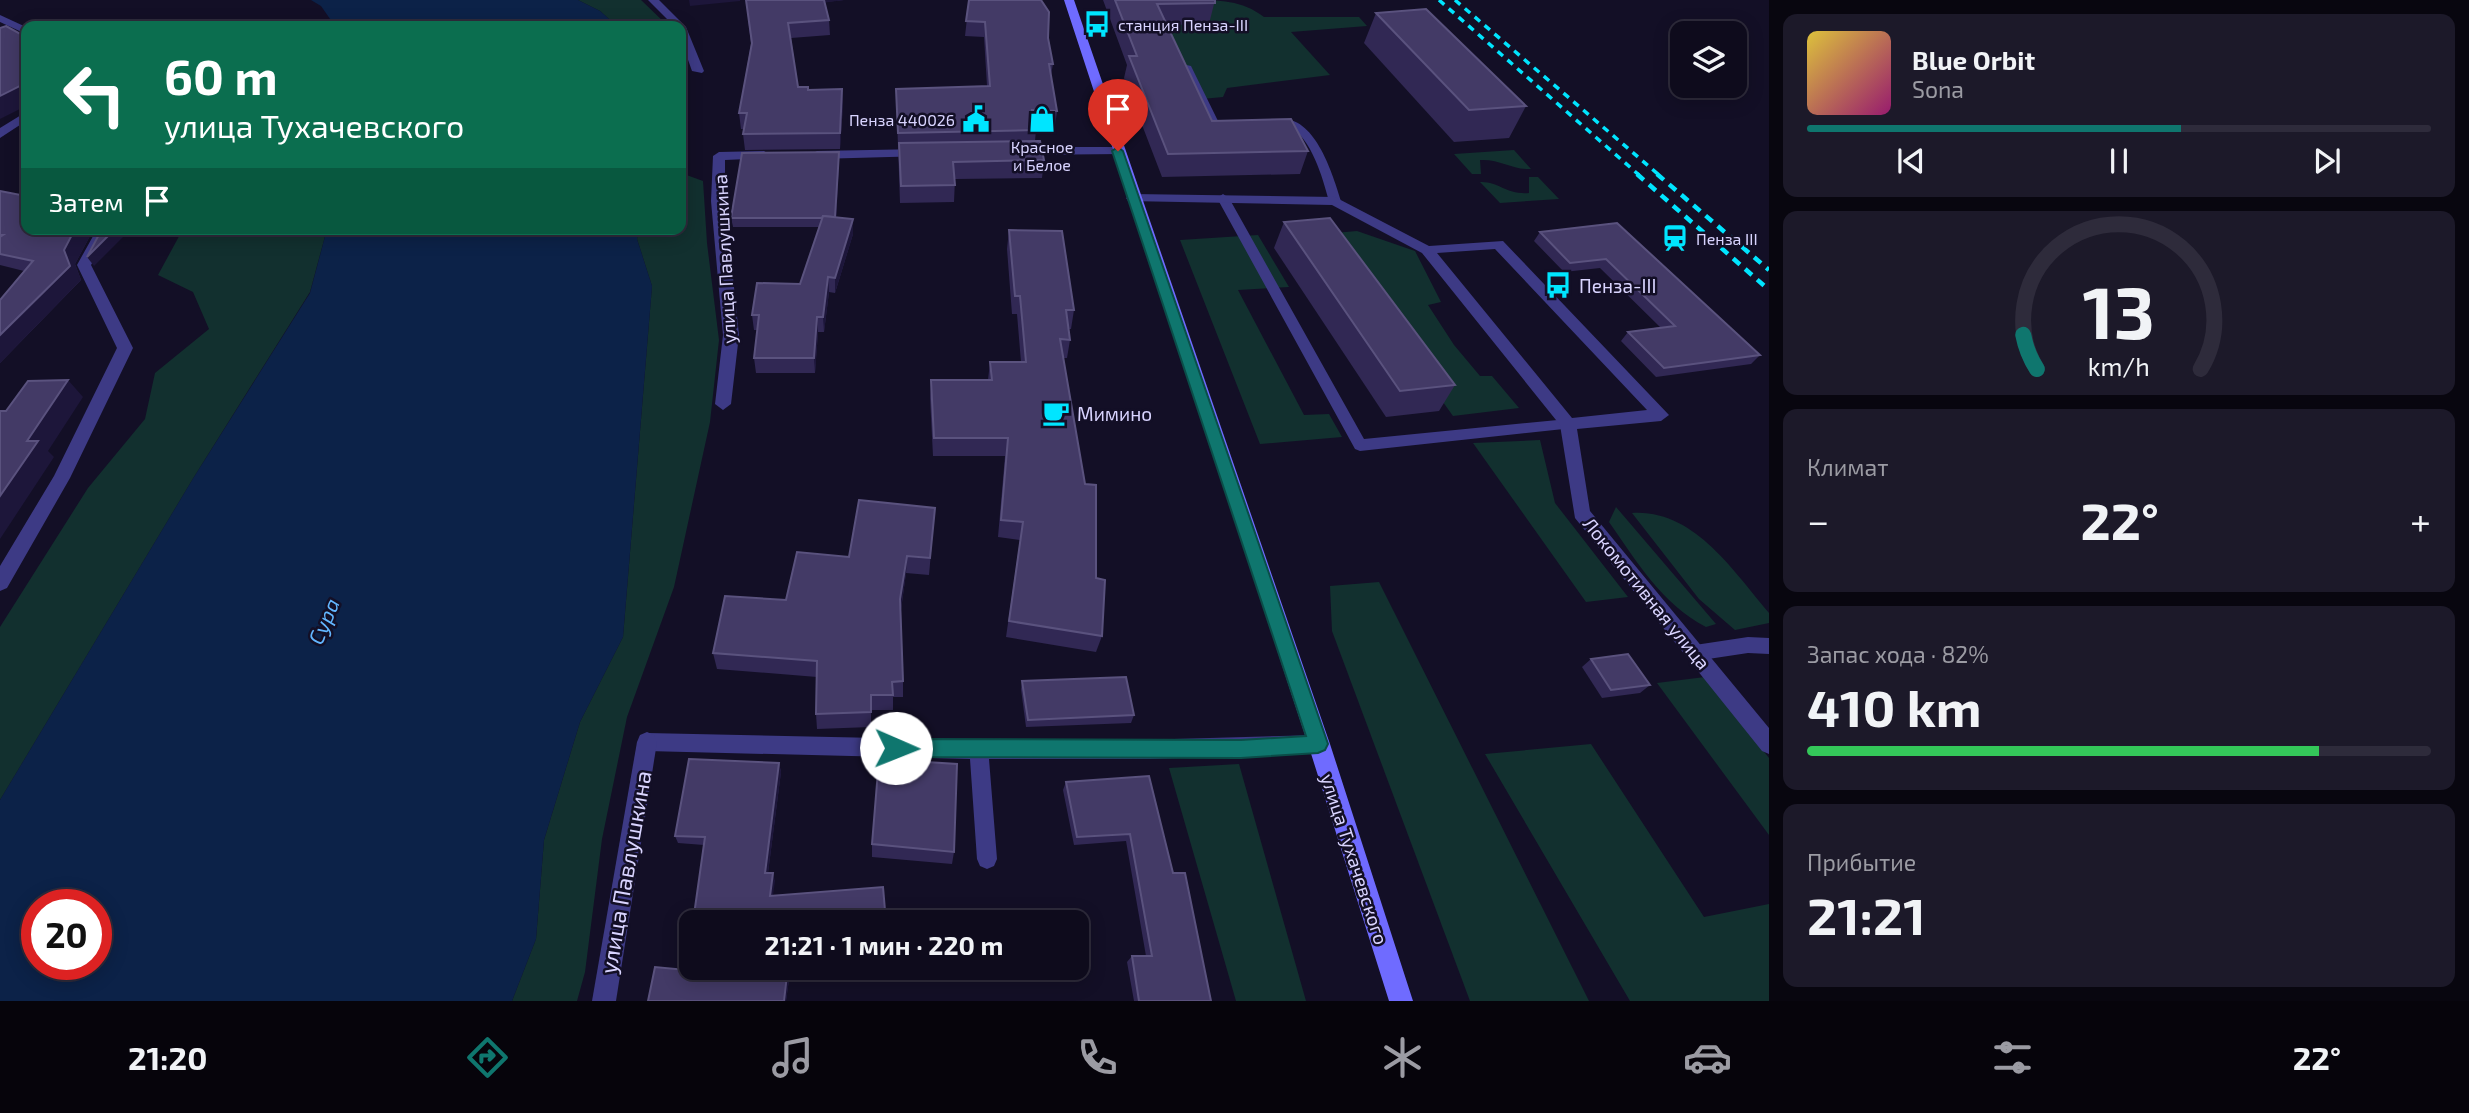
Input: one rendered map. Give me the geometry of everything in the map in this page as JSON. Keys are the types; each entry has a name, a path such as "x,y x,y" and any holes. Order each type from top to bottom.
{"main road":[{"name":"улица Тухачевского","path":"1069,0 1133,198 1318,744 1401,1001"}],"street":[{"path":"653,0 674,21"},
{"path":"0,19 21,29"},
{"path":"686,42 698,71"},
{"path":"0,134 21,119"},
{"path":"1005,152 1118,151"},
{"path":"801,155 937,153"},
{"name":"улица Павлушкина","path":"723,404 731,335 718,201 719,156 774,155"},
{"path":"1133,198 1335,201 1427,250 1568,424 1661,415 1498,244 1427,250"},
{"path":"0,583 61,478 125,348 84,265 101,235"},
{"name":"Локомотивная улица","path":"1568,424 1581,513 1769,744"},
{"name":"улица Павлушкина","path":"604,1001 647,742"}],"lane":[{"path":"1186,66 1214,124 1239,123"},
{"path":"1265,123 1290,122 1300,127 1328,177 1335,201"},
{"path":"1223,198 1360,444 1568,424"},
{"path":"1695,653 1748,645 1769,646"},
{"path":"647,742 979,750 1241,749 1318,744"},
{"path":"979,750 987,859"}],"green space":[{"path":"578,0 641,0 663,21 611,21 600,11"},
{"path":"1165,1 1239,4 1264,17 1359,17 1367,26 1291,32 1330,75 1227,88 1223,97 1202,99 1120,34 1177,30"},
{"path":"1514,150 1531,169 1480,160 1481,174 1472,174 1454,154"},
{"path":"686,175 703,181 707,243 719,340 710,422 674,587 627,717 602,839 585,972 577,1001 512,1001 536,939 544,840 580,722 623,637 652,286 637,235 686,235"},
{"path":"1529,177 1538,177 1559,199 1500,203 1480,182 1529,193"},
{"path":"1357,231 1415,251 1441,302 1428,305 1454,345 1480,376 1492,376 1519,408 1453,416 1323,234"},
{"path":"180,235 325,235 310,292 194,477 0,800 0,627 88,488 145,419 155,373 209,329 193,292 158,275"},
{"path":"1258,235 1289,287 1238,290 1304,415 1329,414 1342,437 1260,444 1180,240"},
{"path":"1540,440 1555,503 1628,597 1586,602 1473,443"},
{"path":"1616,507 1716,624 1706,627 1690,618 1663,594 1609,522"},
{"path":"1632,513 1654,514 1693,532 1741,579 1769,613 1769,623 1735,630 1699,599"},
{"path":"1379,582 1589,1001 1470,1001 1332,631 1330,586"},
{"path":"1705,677 1769,758 1769,835 1657,683"},
{"path":"1591,744 1704,917 1769,904 1769,1001 1630,1001 1485,754"},
{"path":"1239,764 1306,1001 1236,1001 1169,768"}],"water":[{"path":"311,0 578,0 600,11 611,21 332,21 321,6"},
{"name":"Сура","path":"325,235 637,235 652,286 623,637 580,722 544,840 536,939 512,1001 0,1001 0,800 194,477 310,293"}],"building":[{"path":"746,0 824,0 829,20 788,23 798,87 808,87 808,90 842,89 840,133 743,134 747,113 739,113 752,43"},
{"path":"969,0 1041,0 1049,12 1048,38 1053,64 1049,64 1057,111 1032,110 1036,130 898,133 896,89 990,86 985,22 966,21"},
{"path":"1115,0 1215,0 1215,3 1157,4 1212,121 1291,119 1308,151 1168,154 1129,56 1137,56"},
{"path":"1426,9 1526,106 1469,110 1376,13"},
{"path":"6,26 21,34 21,86 0,96 0,28"},
{"path":"1040,141 1044,160 953,162 955,185 901,186 899,143"},
{"path":"839,152 835,217 731,218 742,153"},
{"path":"0,191 21,195 21,235 72,235 64,250 70,266 0,335 0,300 33,261 0,254 0,237 3,235 0,235"},
{"path":"823,216 853,219 835,278 828,277 823,317 817,317 814,358 754,358 759,315 752,315 757,283 800,284"},
{"path":"1330,218 1455,385 1400,391 1284,222"},
{"name":"Пенза III","path":"1617,223 1760,355 1664,368 1628,332 1675,326 1606,259 1570,263 1540,232"},
{"path":"1009,230 1062,231 1074,310 1066,310 1070,340 1060,339 1085,484 1096,485 1096,578 1105,580 1102,636 1009,621 1023,522 1001,520 1008,438 934,438 931,380 992,380 990,362 1026,362 1020,296 1015,296"},
{"path":"99,235 109,235 87,257"},
{"path":"68,380 27,441 38,441 0,496 0,411 6,411 28,381"},
{"path":"859,500 935,508 930,558 907,556 900,599 903,681 892,682 893,695 871,695 871,712 816,714 817,661 713,653 725,596 786,600 797,552 849,557"},
{"path":"1628,654 1650,685 1611,690 1591,659"},
{"path":"1126,677 1134,715 1028,720 1022,681"},
{"path":"689,759 779,763 765,873 773,873 770,896 883,887 885,910 695,910 705,837 675,836"},
{"path":"879,759 957,764 954,852 872,844"},
{"path":"1149,776 1173,873 1185,873 1211,1001 1139,1001 1132,956 1152,956 1130,834 1077,837 1066,782"},
{"path":"655,967 679,969 679,980 786,980 784,1001 648,1001"}],"railway":[{"path":"1439,0 1639,175"},
{"path":"1455,0 1659,175"},
{"path":"1637,174 1769,290"},
{"path":"1657,174 1769,270"}],"place":[{"name":"станция Пенза-III","path":"1097,24"},
{"name":"Пенза 440026","path":"976,119"},
{"name":"Красное и Белое","path":"1042,119"},
{"name":"Пенза III","path":"1675,238"},
{"name":"Пенза-III","path":"1558,285"},
{"name":"Мимино","path":"1056,413"}],"route":[{"path":"896,748 1241,749 1318,744 1118,151"}]}
